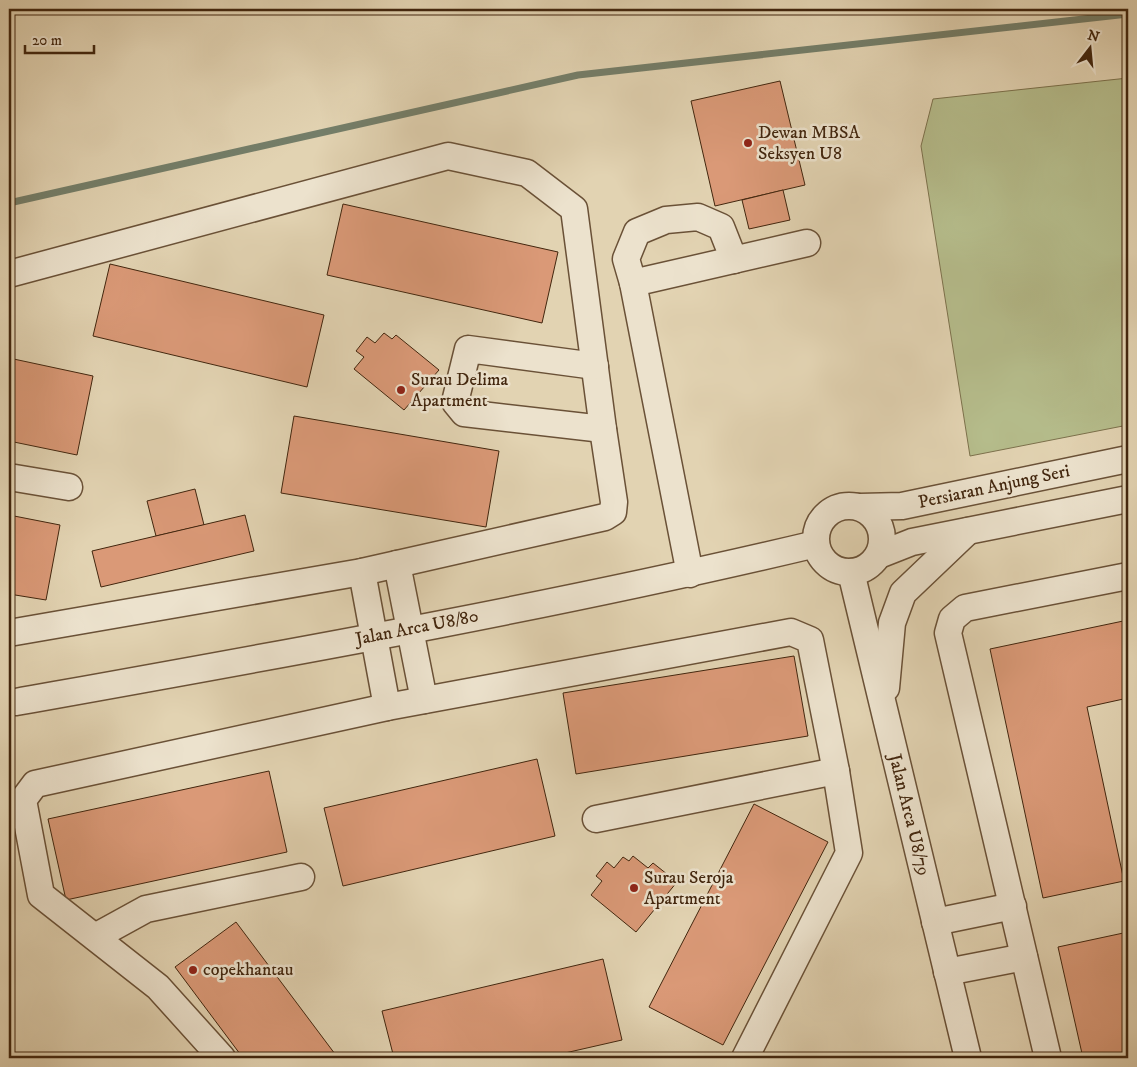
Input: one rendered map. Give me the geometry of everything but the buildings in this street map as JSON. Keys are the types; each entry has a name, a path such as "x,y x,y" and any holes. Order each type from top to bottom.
{"street":[{"path":"9,274 448,156 528,173 574,209 602,429 614,502 613,512 605,517 362,572 9,633"},
{"path":"690,574 633,283 626,259 637,232 666,220 698,217 721,227 734,260"},
{"path":"633,283 807,243"},
{"path":"595,366 468,349 455,402 464,413 602,429"},
{"name":"Persiaran Anjung Seri","path":"860,506 902,506 1128,459"},
{"path":"9,477 69,487"},
{"path":"879,555 912,542 1128,499"},
{"path":"846,505 860,506 872,514 881,526 883,541 879,555 872,564 862,570 851,572 838,570 828,565 820,556 816,544 816,530 822,518 833,509 846,505"},
{"path":"884,710 892,623 903,593 968,531"},
{"name":"Jalan Arca U8/80","path":"16,702 373,638 690,574 816,544"},
{"path":"398,564 424,700"},
{"path":"362,572 387,707"},
{"name":"Jalan Arca U8/79","path":"851,572 968,1058"},
{"path":"1048,1058 948,633 952,618 965,608 1128,576"},
{"path":"222,1058 158,987 41,894 23,800 35,784 387,707 792,632 810,640 836,771 849,853 746,1058"},
{"path":"596,819 836,771"},
{"path":"95,937 146,909 301,877"},
{"path":"935,922 1012,906"},
{"path":"947,972 1024,957"}],"green space":[{"path":"1128,78 1128,425 970,456 921,146 933,99"}],"waterway":[{"path":"9,203 578,75 1128,14"}],"place":[{"name":"Dewan MBSA Seksyen U8","path":"748,143"},
{"name":"Surau Delima Apartment","path":"401,390"},
{"name":"Surau Seroja Apartment","path":"634,888"},
{"name":"copekhantau","path":"193,970"}]}
